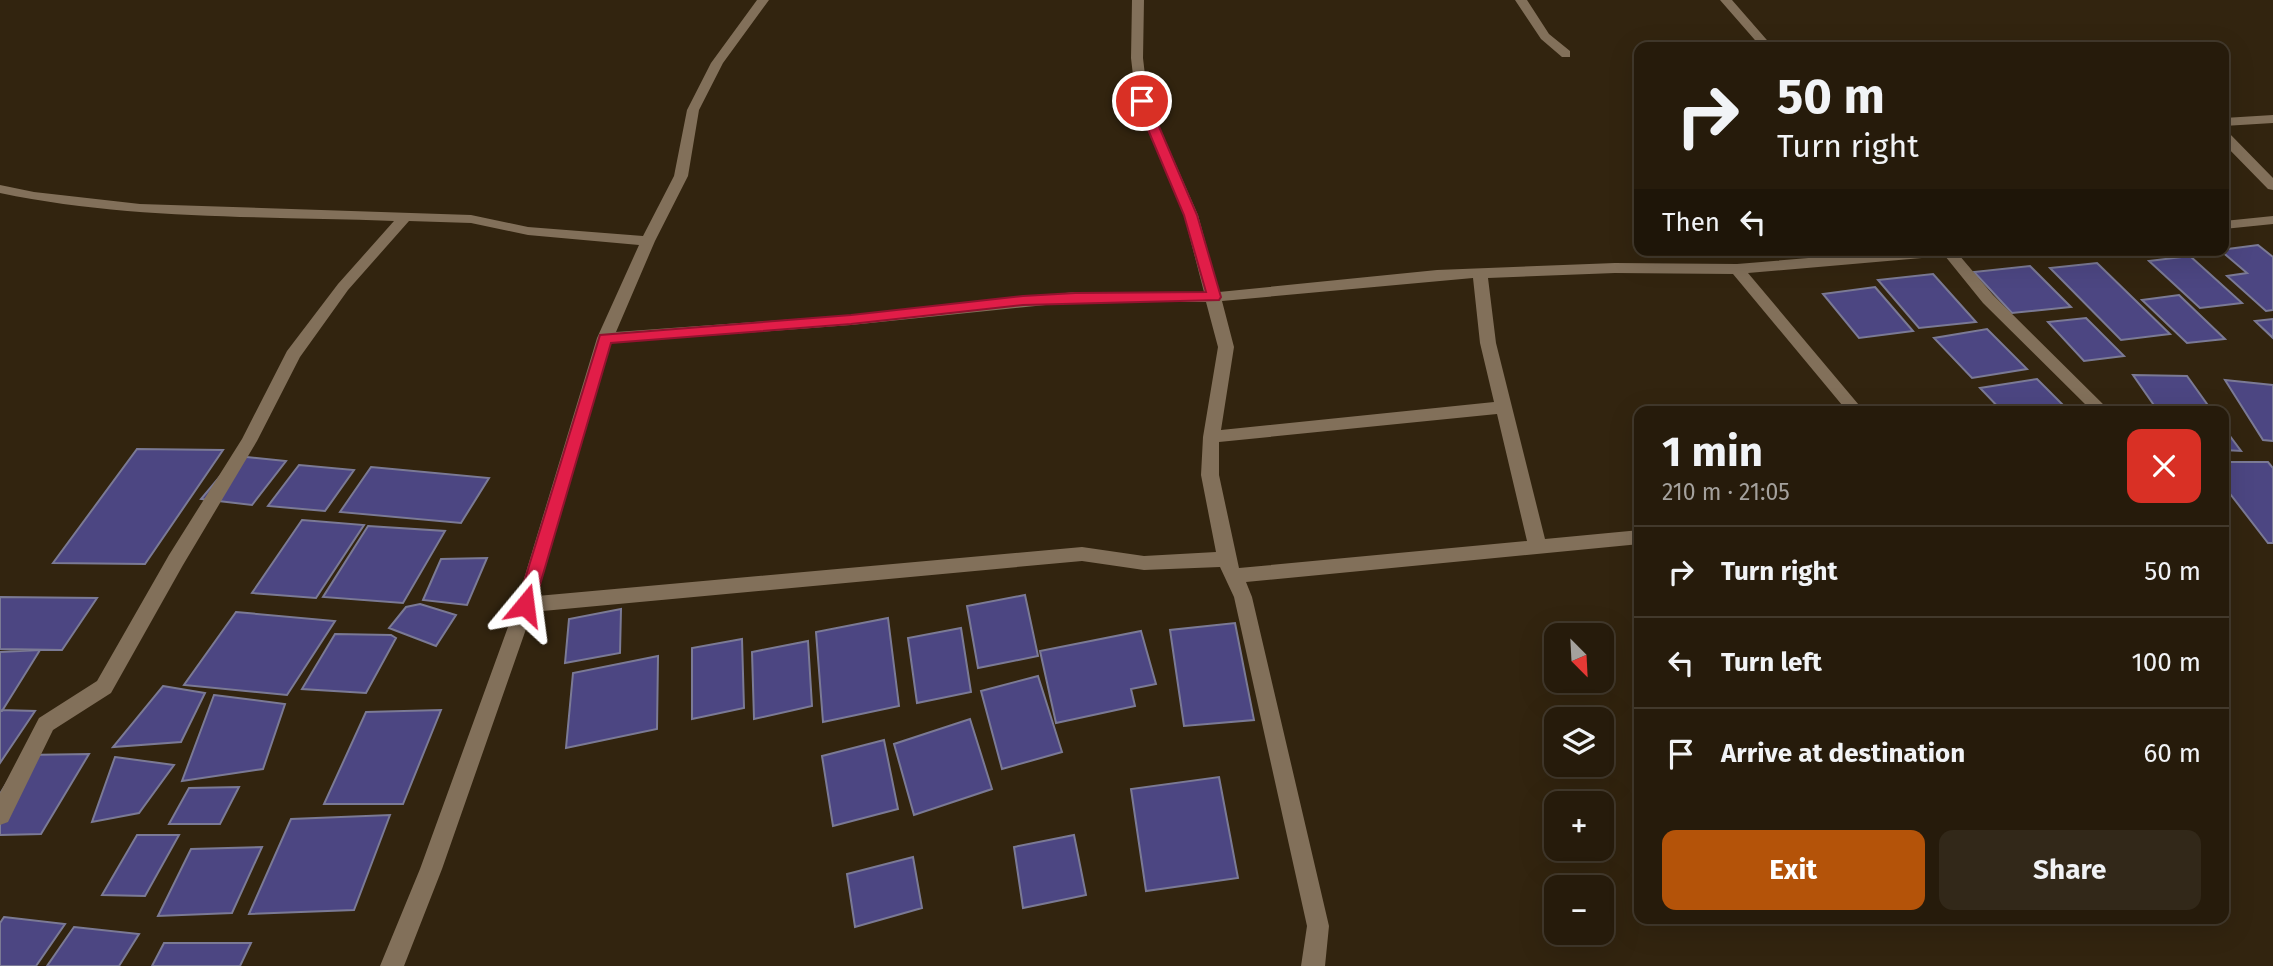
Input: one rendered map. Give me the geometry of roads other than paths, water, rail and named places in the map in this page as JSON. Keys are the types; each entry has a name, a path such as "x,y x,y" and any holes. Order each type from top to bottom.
{"street":[{"path":"392,966 432,869 525,605 606,338 648,241 681,176 693,110 717,63 763,0"},
{"path":"1138,0 1137,58 1142,101 1191,215 1226,347 1211,437 1210,475 1230,567 1243,597 1318,926 1313,966"},
{"path":"1521,0 1545,36 1566,54"},
{"path":"1726,0 1763,42"},
{"path":"2229,122 2273,119"},
{"path":"2229,141 2273,186"},
{"path":"0,189 118,207 471,219 528,231 648,241"},
{"path":"0,815 46,724 104,687 176,560 249,441 293,355 342,287 407,215"},
{"path":"2229,224 2267,220 2273,233"},
{"path":"606,338 851,320 1075,297 1214,297 1480,273 1615,268 1737,269 1888,256"},
{"path":"1950,256 1988,299 2097,406"},
{"path":"1737,269 1852,406"},
{"path":"1480,273 1488,343 1537,545"},
{"path":"1211,437 1504,407"},
{"path":"525,605 1082,554 1144,563 1230,567 1634,537"}]}
